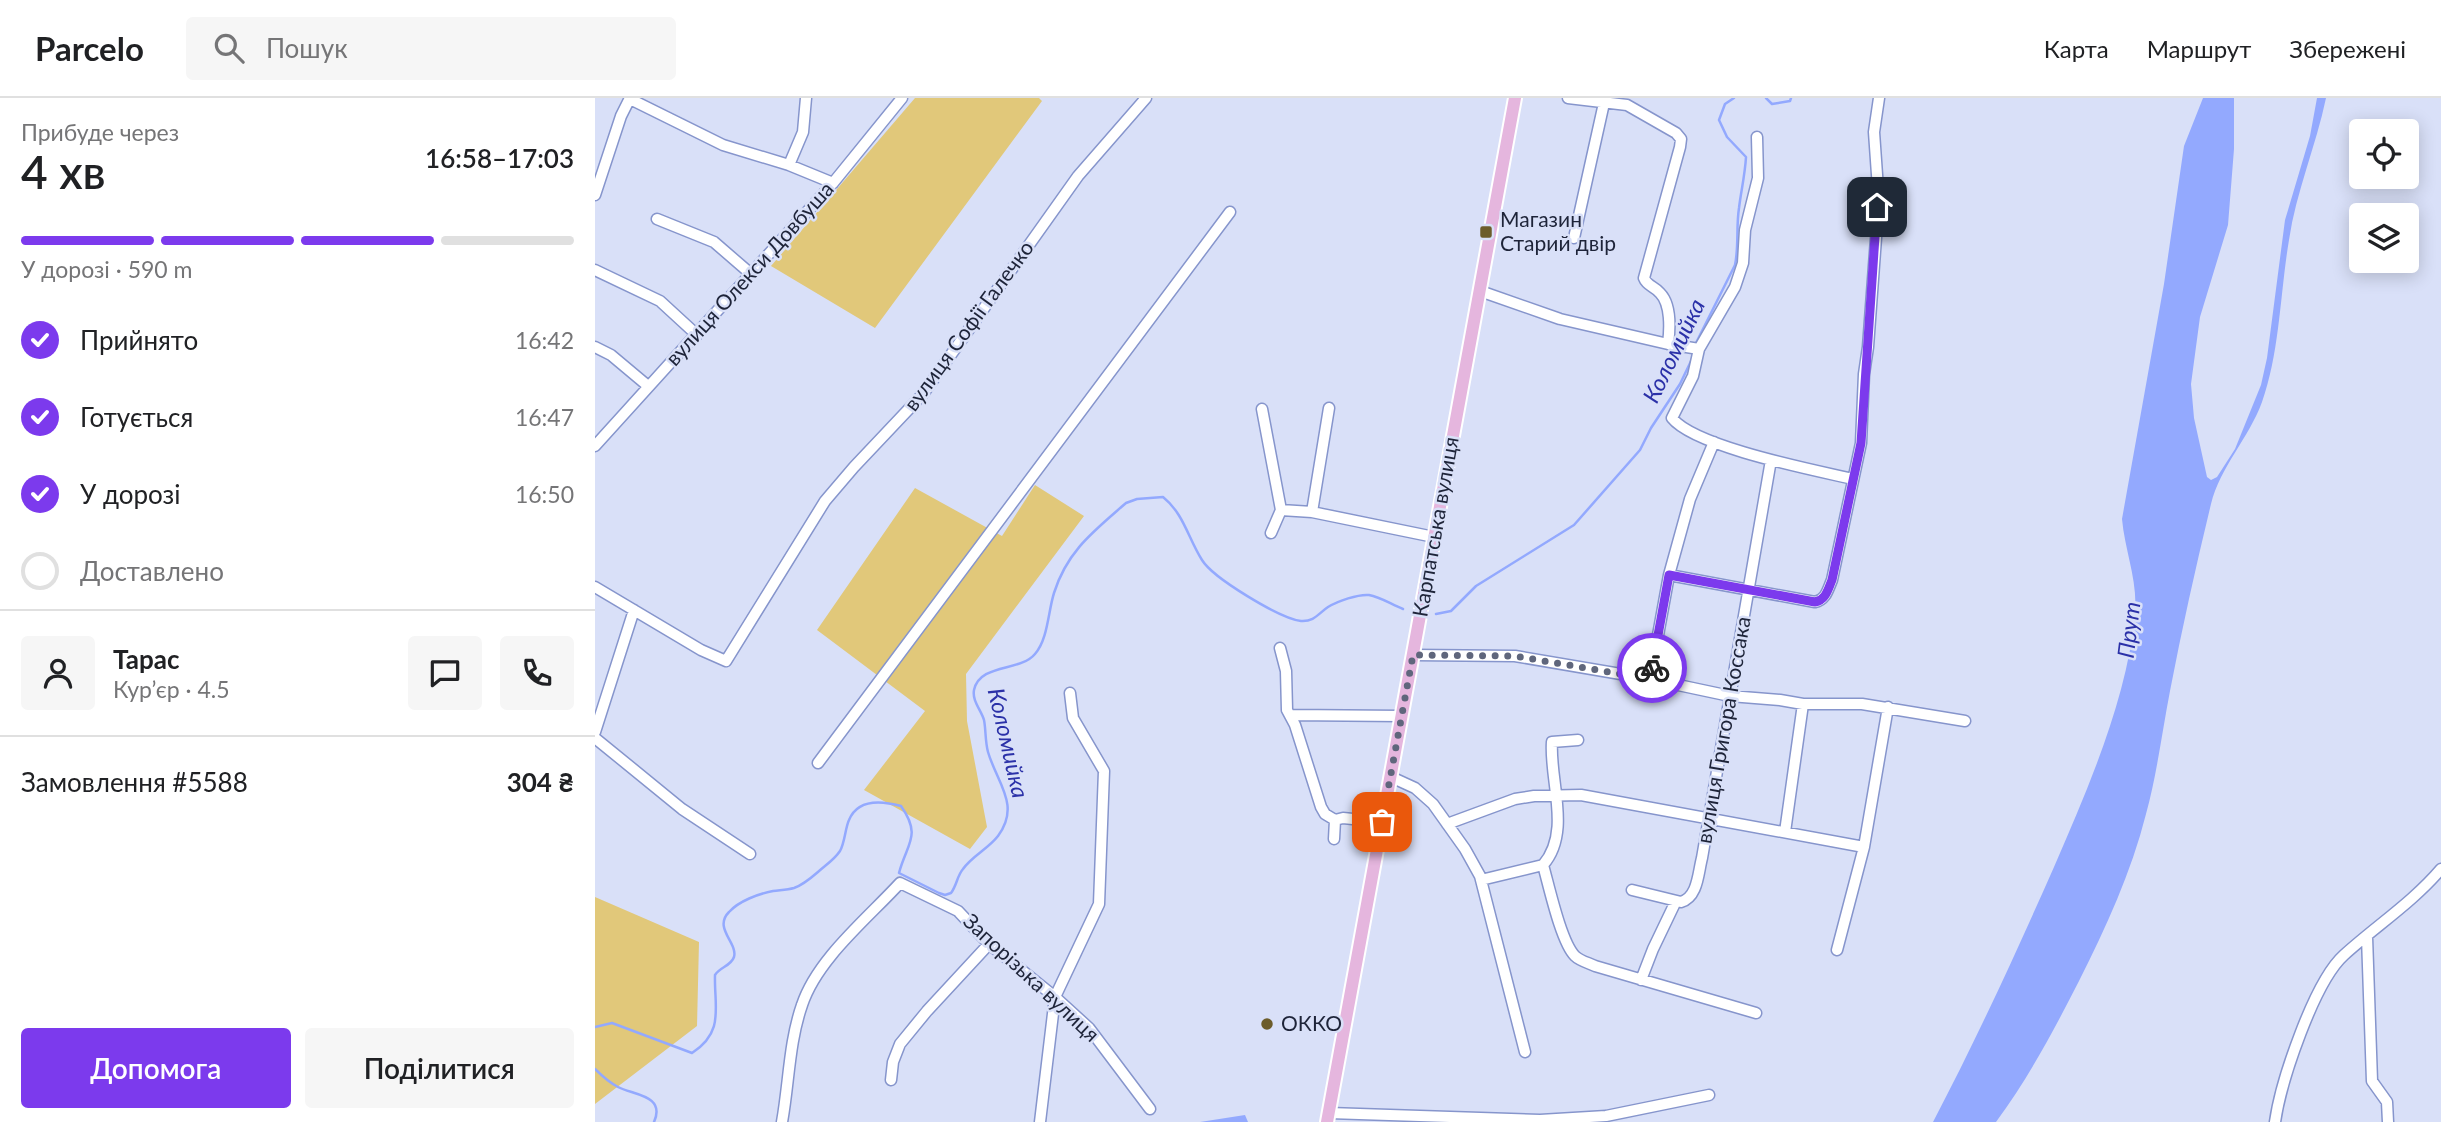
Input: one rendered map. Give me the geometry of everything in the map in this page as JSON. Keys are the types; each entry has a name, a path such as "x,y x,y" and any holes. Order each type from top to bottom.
{"main road":[{"name":"Карпатська вулиця","path":"1328,1118 1515,98"}],"street":[{"path":"789,165 803,131 806,98"},
{"name":"вулиця Олекси Довбуша","path":"595,446 833,183 902,98"},
{"name":"вулиця Софії Галечко","path":"634,610 701,650 726,661 825,501 923,394 1078,176 1146,98"},
{"path":"1568,98 1626,105 1676,133 1681,141 1644,278 1646,283 1661,294 1667,306 1668,344"},
{"path":"1626,105 1636,98"},
{"path":"1669,575 1815,602 1821,601 1832,580 1861,443 1876,238 1878,189 1874,132 1879,98"},
{"path":"595,195 621,116 630,99 723,145 789,165 833,183"},
{"path":"1574,239 1604,103"},
{"path":"1757,137 1758,178 1745,230 1743,263 1735,287 1696,348 1693,376 1672,418 1679,425 1714,442 1771,460 1853,479"},
{"path":"818,762 1230,212"},
{"path":"657,219 714,242 751,274"},
{"path":"595,270 660,301 697,335"},
{"path":"1480,291 1560,319 1696,348"},
{"path":"595,347 611,355 647,386"},
{"path":"1312,512 1329,408"},
{"path":"1262,410 1281,510 1271,533"},
{"path":"1650,679 1669,575 1692,492 1714,442"},
{"name":"вулиця Григора Коссака","path":"1641,980 1676,901 1687,900 1694,890 1771,460"},
{"path":"1281,510 1312,512 1434,537"},
{"path":"595,587 634,610 595,735 682,809 750,854"},
{"path":"1280,648 1286,671 1286,704 1325,814 1335,820 1343,818 1382,822"},
{"path":"1413,655 1515,656 1730,696 1803,704 1862,704 1965,721"},
{"path":"1040,1122 1055,996 1099,904 1100,890 1104,771 1073,718 1070,693"},
{"path":"1785,832 1803,704"},
{"path":"1837,950 1864,847 1888,708"},
{"path":"1290,715 1402,716"},
{"path":"1482,880 1543,865 1551,856 1555,838 1557,795 1552,742 1578,740"},
{"path":"1391,777 1422,793 1465,849 1482,880 1525,1052"},
{"path":"1447,824 1515,799 1557,795 1596,796 1864,847"},
{"path":"1334,839 1335,820"},
{"path":"1543,865 1567,941 1575,956 1587,963 1756,1013"},
{"path":"2275,1122 2285,1073 2320,989 2333,966 2441,869"},
{"name":"Запорізька вулиця","path":"782,1122 790,1057 802,1003 823,966 900,883 958,911 989,944 1055,996 1089,1028 1150,1109"},
{"path":"1632,890 1676,901"},
{"path":"2367,937 2372,1082 2387,1102 2388,1122"},
{"path":"891,1080 893,1062 900,1044 989,944"},
{"path":"1328,1118 1502,1121 1595,1117 1709,1095"}],"shaded area":[{"path":"915,98 1039,98 1042,101 875,328 771,266"},
{"path":"1035,485 1084,516 966,674 967,721 987,827 970,849 864,790 925,711 817,630 915,488 1002,536"},
{"path":"595,897 699,942 697,1026 595,1104"}],"water":[{"path":"2203,98 2234,98 2234,149 2228,225 2200,317 2191,384 2194,418 2207,477 2211,480 2217,477 2235,449 2261,385 2285,220 2310,136 2317,98 2326,98 2292,222 2268,383 2250,428 2215,490 2179,644 2150,799 2133,857 2108,920 2050,1035 1996,1122 1933,1122 1996,995 2054,867 2104,743 2124,679 2131,646 2135,602 2122,519 2164,284 2184,146"},
{"path":"1245,1115 1248,1122 1200,1122"}],"waterway":[{"name":"Коломийка","path":"1695,345 1735,265 1746,157 1727,137 1719,120 1725,104 1734,98"},
{"name":"Коломийка","path":"1766,98 1772,104 1790,101 1791,98"},
{"name":"Коломийка","path":"1436,614 1451,611 1476,586 1574,525 1640,450 1692,359"},
{"name":"Коломийка","path":"595,1027 612,1023 692,1053 702,1045 714,1028 715,975 734,957 733,946 724,924 729,912 749,898 803,884 838,853 849,820 858,808 865,805 879,802 901,806 912,832 899,873 939,893 951,893 967,864 998,836 1005,825 1007,814 1005,794 986,744 984,720 974,698 978,681 992,671 1028,660 1035,654 1043,641 1054,593 1066,565 1083,543 1126,503 1137,499 1163,497 1176,511 1197,552 1209,568 1247,596 1291,618 1309,620 1337,602 1364,595 1378,597 1403,609"},
{"name":"Коломийка","path":"595,1069 615,1085 652,1101 657,1113 654,1122"}],"way so far":[{"path":"1382,822 1413,655 1515,656 1650,679 1652,668"}],"place":[{"name":"Магазин Старий двір","path":"1486,232"},
{"name":"ОККО","path":"1267,1024"}],"route":[{"path":"1652,668 1669,575 1815,602 1821,601 1825,595 1832,580 1861,443 1877,207"}],"water label":[{"name":"Прут","path":"2129,630"}]}
